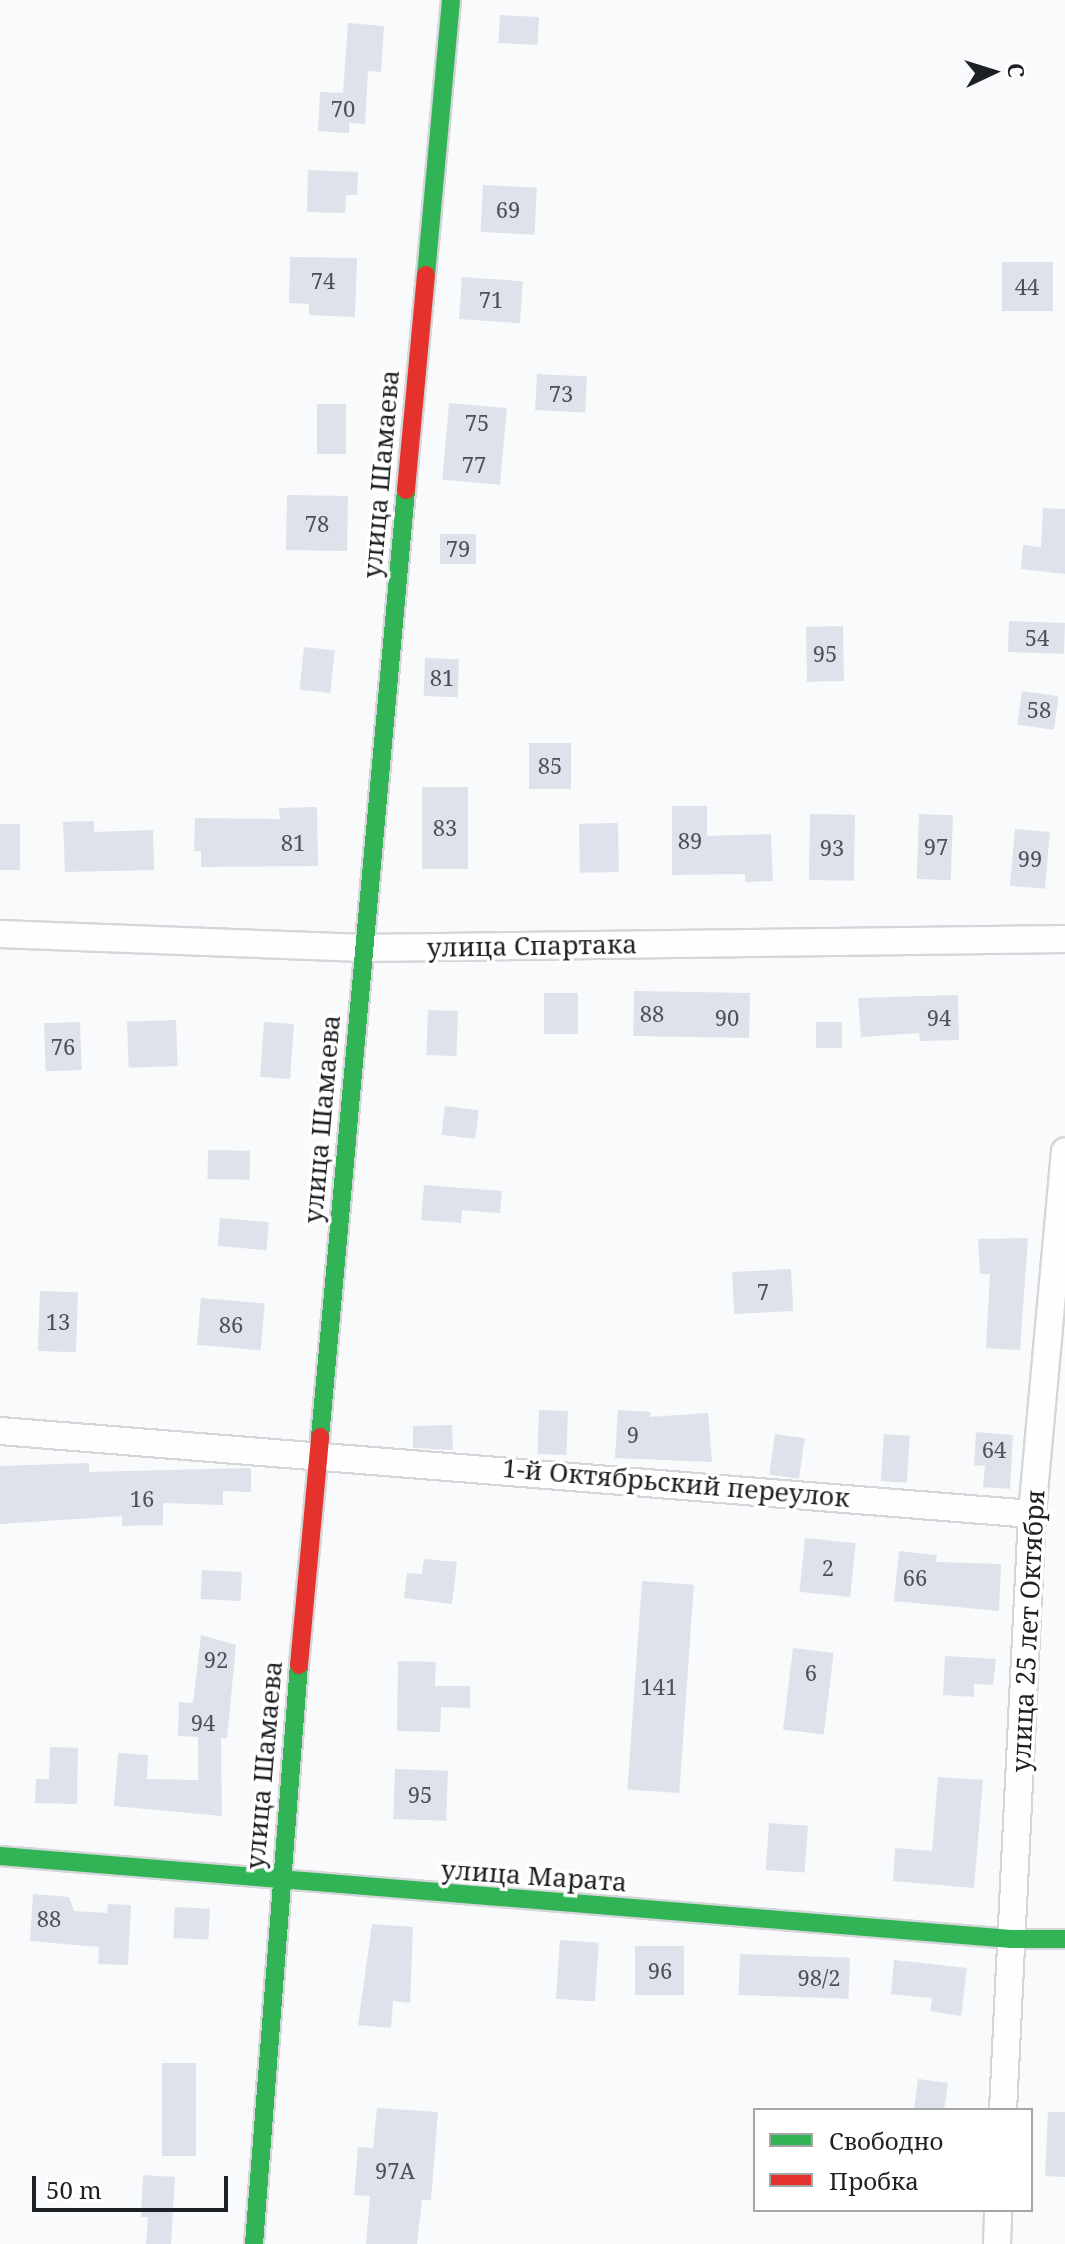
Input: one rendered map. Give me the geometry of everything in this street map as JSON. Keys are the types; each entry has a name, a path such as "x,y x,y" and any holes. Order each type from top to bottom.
{"street":[{"name":"улица Шамаева","path":"254,2244 279,1882 451,0"},
{"name":"улица Спартака","path":"0,934 363,948 1065,939"},
{"name":"улица 25 лет Октября","path":"1003,2108 1032,1514 1065,1152"},
{"name":"1-й Октябрьский переулок","path":"0,1431 319,1453 1032,1514"},
{"name":"улица Марата","path":"0,1856 279,1882 1012,1939 1065,1939"},
{"path":"997,2244 998,2212"}],"building":[{"path":"500,15 539,17 537,45 499,43"},
{"path":"348,23 384,26 381,72 368,71 365,124 349,123 349,133 318,131 320,92 343,93"},
{"path":"308,170 358,172 357,195 346,195 345,213 307,212"},
{"path":"483,185 537,188 534,235 481,232"},
{"path":"290,257 357,258 355,317 309,315 309,304 289,303"},
{"path":"1002,262 1053,262 1053,311 1002,311"},
{"path":"462,277 523,281 520,323 459,319"},
{"path":"537,374 587,377 585,413 535,410"},
{"path":"449,403 507,408 500,485 442,480"},
{"path":"317,404 346,404 346,454 317,454"},
{"path":"287,495 348,496 347,551 286,550"},
{"path":"1043,508 1065,509 1065,574 1021,569 1023,545 1041,547"},
{"path":"440,534 476,534 476,564 440,564"},
{"path":"1009,621 1065,623 1064,654 1008,652"},
{"path":"843,626 844,681 807,682 806,627"},
{"path":"304,647 335,650 330,693 300,690"},
{"path":"425,658 459,659 458,697 424,696"},
{"path":"1022,691 1059,696 1054,730 1017,725"},
{"path":"529,743 571,743 571,789 529,789"},
{"path":"422,787 468,787 468,869 422,869"},
{"path":"672,806 707,806 707,836 771,834 773,881 745,882 745,874 672,875"},
{"path":"317,807 318,866 201,867 201,851 194,851 195,818 280,819 279,808"},
{"path":"810,814 855,815 854,881 809,880"},
{"path":"919,814 953,815 951,880 917,879"},
{"path":"94,821 94,832 153,830 154,870 65,872 63,822"},
{"path":"618,823 619,872 580,873 579,824"},
{"path":"0,824 20,824 20,870 0,870"},
{"path":"1015,829 1050,832 1045,889 1010,886"},
{"path":"634,991 750,993 749,1038 633,1036"},
{"path":"544,993 578,993 578,1034 544,1034"},
{"path":"958,995 959,1040 920,1041 919,1033 861,1037 858,998"},
{"path":"428,1010 458,1011 456,1056 426,1055"},
{"path":"176,1020 178,1066 129,1068 127,1022"},
{"path":"80,1022 82,1070 46,1071 44,1023"},
{"path":"264,1022 294,1024 290,1079 260,1077"},
{"path":"816,1022 842,1022 842,1048 816,1048"},
{"path":"445,1106 479,1110 475,1139 441,1135"},
{"path":"208,1150 250,1151 249,1180 207,1179"},
{"path":"424,1185 502,1191 500,1213 462,1210 461,1223 421,1220"},
{"path":"220,1218 269,1222 266,1250 218,1246"},
{"path":"1028,1238 1020,1350 986,1348 990,1274 980,1274 978,1239"},
{"path":"791,1269 793,1311 734,1314 732,1272"},
{"path":"40,1291 78,1292 76,1352 38,1351"},
{"path":"201,1298 265,1304 261,1350 197,1345"},
{"path":"539,1410 568,1411 566,1455 537,1454"},
{"path":"618,1410 651,1412 650,1417 708,1413 712,1462 615,1458"},
{"path":"452,1425 453,1450 413,1448 413,1426"},
{"path":"976,1432 1013,1435 1010,1489 983,1487 985,1466 974,1465"},
{"path":"775,1434 805,1438 799,1479 769,1475"},
{"path":"884,1434 910,1436 907,1483 881,1481"},
{"path":"89,1463 89,1472 251,1468 251,1492 223,1491 223,1505 163,1503 163,1525 122,1526 122,1516 0,1524 0,1466"},
{"path":"805,1538 856,1543 850,1597 799,1592"},
{"path":"899,1551 937,1555 936,1562 1001,1564 999,1611 894,1601"},
{"path":"424,1559 457,1562 452,1604 404,1598 407,1573 422,1574"},
{"path":"202,1570 242,1572 240,1601 200,1599"},
{"path":"642,1581 694,1585 679,1793 627,1789"},
{"path":"201,1635 236,1645 227,1738 221,1738 222,1816 114,1806 118,1753 148,1755 147,1779 198,1780 198,1737 178,1736 179,1702 193,1703"},
{"path":"793,1648 834,1653 824,1734 783,1729"},
{"path":"945,1656 996,1659 993,1685 974,1684 974,1697 943,1695"},
{"path":"398,1661 436,1662 435,1686 470,1686 470,1708 441,1707 440,1732 397,1731"},
{"path":"50,1747 78,1748 77,1804 35,1803 36,1779 49,1779"},
{"path":"395,1769 448,1771 446,1821 393,1819"},
{"path":"938,1777 983,1780 974,1888 893,1881 895,1848 932,1851"},
{"path":"769,1823 808,1826 805,1873 766,1870"},
{"path":"33,1894 69,1897 74,1911 107,1913 108,1904 131,1905 128,1965 98,1964 99,1947 30,1941"},
{"path":"175,1907 210,1909 208,1940 173,1938"},
{"path":"372,1924 413,1927 410,2003 393,2001 391,2028 358,2025"},
{"path":"560,1940 599,1943 595,2002 556,1999"},
{"path":"635,1946 684,1946 684,1995 635,1995"},
{"path":"740,1954 850,1958 849,1999 739,1995"},
{"path":"894,1960 967,1968 961,2016 930,2011 932,1998 891,1994"},
{"path":"162,2063 196,2063 196,2156 162,2156"},
{"path":"918,2079 948,2083 944,2108 914,2108"},
{"path":"377,2108 438,2112 431,2200 422,2200 417,2244 366,2244 370,2196 354,2195 358,2147 373,2148"},
{"path":"1048,2112 1065,2112 1065,2177 1045,2176"},
{"path":"143,2175 175,2177 171,2244 146,2244 148,2217 141,2217"}],"traffic: fast":[{"path":"426,275 451,0"},
{"path":"320,1437 406,490"},
{"path":"254,2244 299,1665"},
{"path":"0,1856 1012,1939 1065,1939"}],"traffic: jam":[{"path":"406,490 426,275"},
{"path":"299,1665 320,1437"}]}
